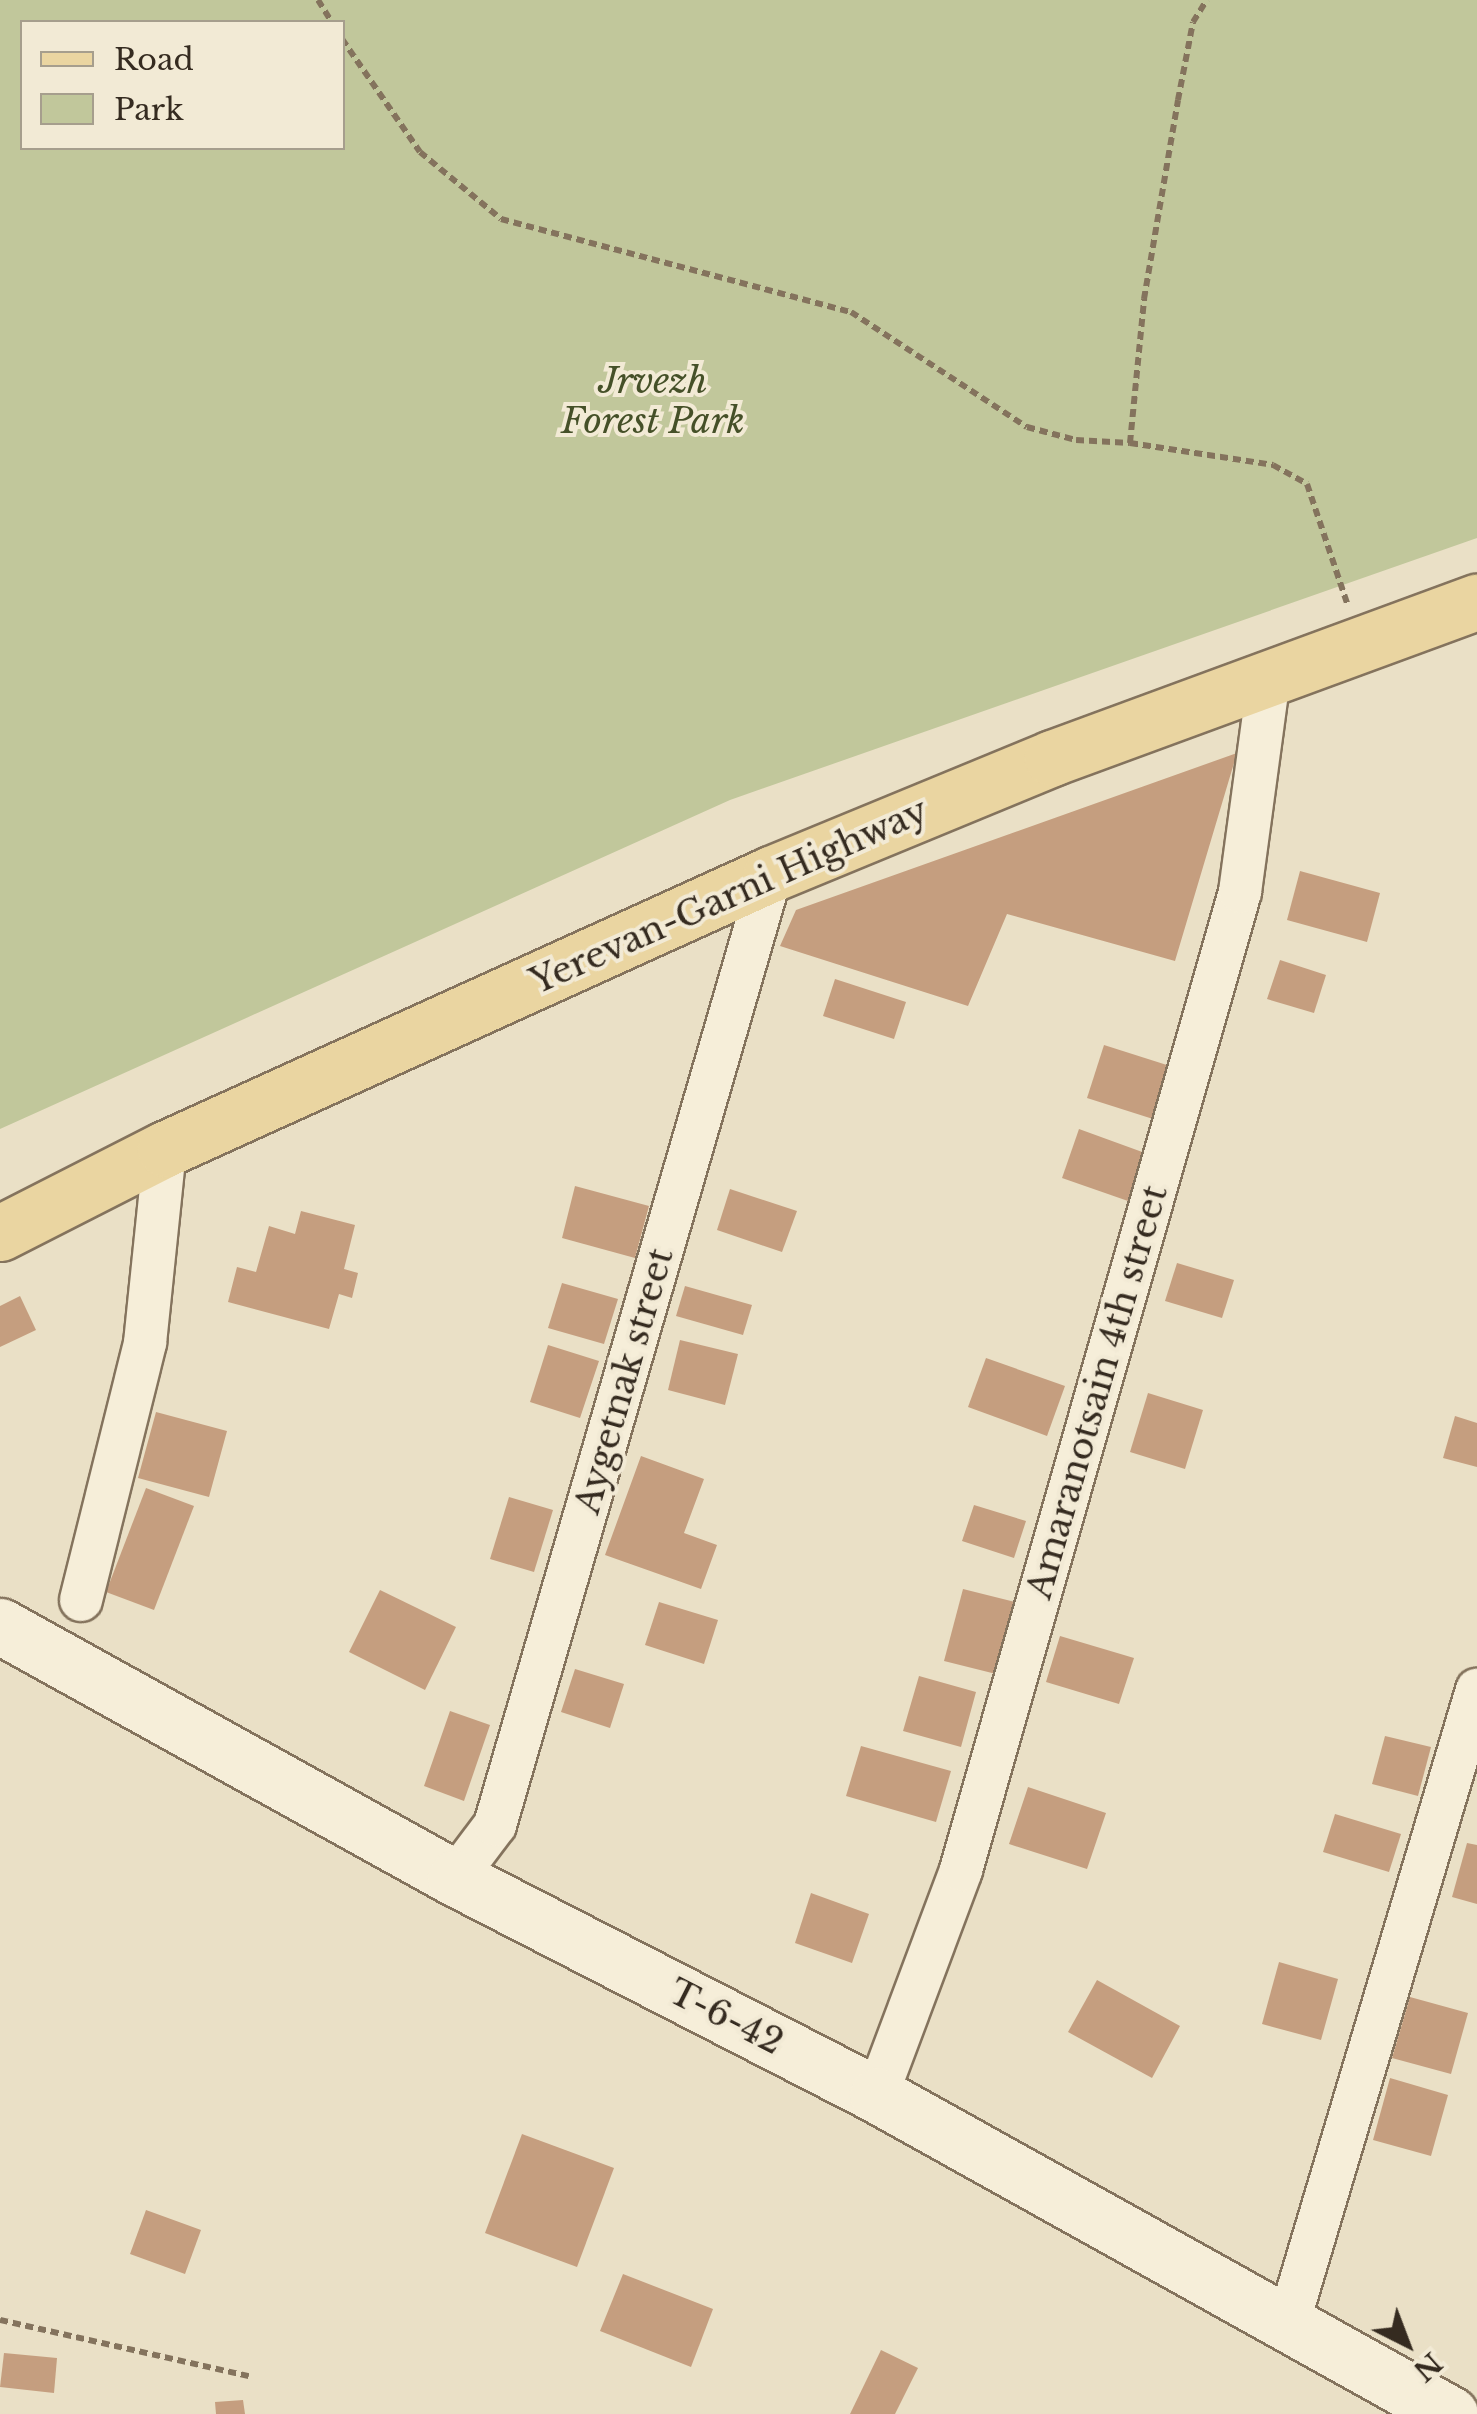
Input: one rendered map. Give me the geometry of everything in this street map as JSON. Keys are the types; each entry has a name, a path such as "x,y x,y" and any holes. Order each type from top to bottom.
{"main road":[{"name":"Yerevan-Garni Highway","path":"0,1233 164,1148 771,874 1052,758 1477,602"},
{"name":"T-6-42","path":"0,1626 455,1878 877,2095 1450,2414"}],"street":[{"name":"Amaranotsain 4th street","path":"877,2095 961,1870 1240,892 1268,678"},
{"name":"Aygetnak street","path":"455,1878 495,1825 771,874"},
{"path":"81,1600 146,1343 164,1148"},
{"path":"1288,2324 1477,1690"}],"path":[{"path":"1130,443 1144,299 1193,22 1207,0"},
{"path":"345,43 420,152 501,219 851,312 1027,426 1076,440 1130,443 1272,465 1306,484 1338,570 1357,644"},
{"path":"0,2320 249,2376"}],"green space":[{"name":"Jrvezh Forest Park","path":"0,0 1477,0 1477,538 730,800 0,1129"}],"building":[{"path":"1237,753 1175,961 1007,914 968,1006 780,946 796,910"},
{"path":"1300,871 1380,893 1367,942 1287,920"},
{"path":"1280,960 1326,975 1314,1013 1267,999"},
{"path":"835,979 906,1002 894,1039 823,1016"},
{"path":"1104,1045 1170,1066 1153,1119 1087,1098"},
{"path":"1079,1129 1145,1153 1128,1201 1062,1178"},
{"path":"575,1186 649,1206 635,1258 562,1238"},
{"path":"730,1189 797,1211 782,1252 717,1230"},
{"path":"301,1211 355,1225 344,1269 358,1273 352,1298 339,1294 329,1329 228,1302 237,1267 256,1272 269,1226 295,1234"},
{"path":"1177,1263 1234,1280 1222,1318 1165,1301"},
{"path":"562,1283 618,1299 604,1344 548,1328"},
{"path":"685,1286 752,1305 743,1335 676,1316"},
{"path":"20,1296 36,1330 0,1347 0,1306"},
{"path":"680,1340 738,1354 725,1405 668,1390"},
{"path":"548,1345 599,1361 580,1418 530,1402"},
{"path":"986,1358 1065,1386 1047,1436 968,1407"},
{"path":"1148,1393 1203,1410 1185,1469 1130,1452"},
{"path":"156,1412 227,1431 209,1497 138,1478"},
{"path":"1455,1416 1477,1423 1477,1467 1443,1458"},
{"path":"641,1456 704,1479 684,1533 717,1545 701,1589 605,1555"},
{"path":"146,1488 194,1506 154,1610 106,1592"},
{"path":"509,1497 553,1510 534,1572 490,1559"},
{"path":"974,1505 1026,1521 1014,1558 962,1541"},
{"path":"963,1589 1015,1602 996,1674 944,1661"},
{"path":"380,1590 456,1627 425,1690 349,1652"},
{"path":"659,1602 718,1620 704,1664 645,1645"},
{"path":"1060,1636 1134,1658 1119,1704 1046,1682"},
{"path":"575,1669 624,1684 610,1728 561,1712"},
{"path":"919,1676 976,1692 961,1747 903,1731"},
{"path":"450,1711 490,1725 464,1801 424,1786"},
{"path":"1385,1736 1431,1747 1418,1796 1372,1784"},
{"path":"861,1746 951,1771 936,1822 846,1796"},
{"path":"1028,1787 1106,1813 1087,1869 1009,1844"},
{"path":"1335,1814 1401,1834 1389,1872 1323,1852"},
{"path":"1467,1843 1477,1845 1477,1904 1452,1897"},
{"path":"811,1893 869,1914 852,1963 795,1943"},
{"path":"1279,1962 1338,1979 1321,2040 1262,2024"},
{"path":"1097,1980 1180,2026 1152,2078 1068,2032"},
{"path":"1410,1997 1468,2013 1451,2074 1392,2058"},
{"path":"1390,2078 1448,2095 1431,2156 1373,2140"},
{"path":"522,2134 614,2168 577,2267 485,2233"},
{"path":"146,2210 201,2230 185,2274 130,2254"},
{"path":"623,2274 713,2309 691,2367 600,2331"},
{"path":"881,2350 918,2368 895,2414 850,2414"},
{"path":"4,2353 57,2358 54,2393 0,2387"},
{"path":"243,2400 245,2414 216,2414 215,2402"}]}
